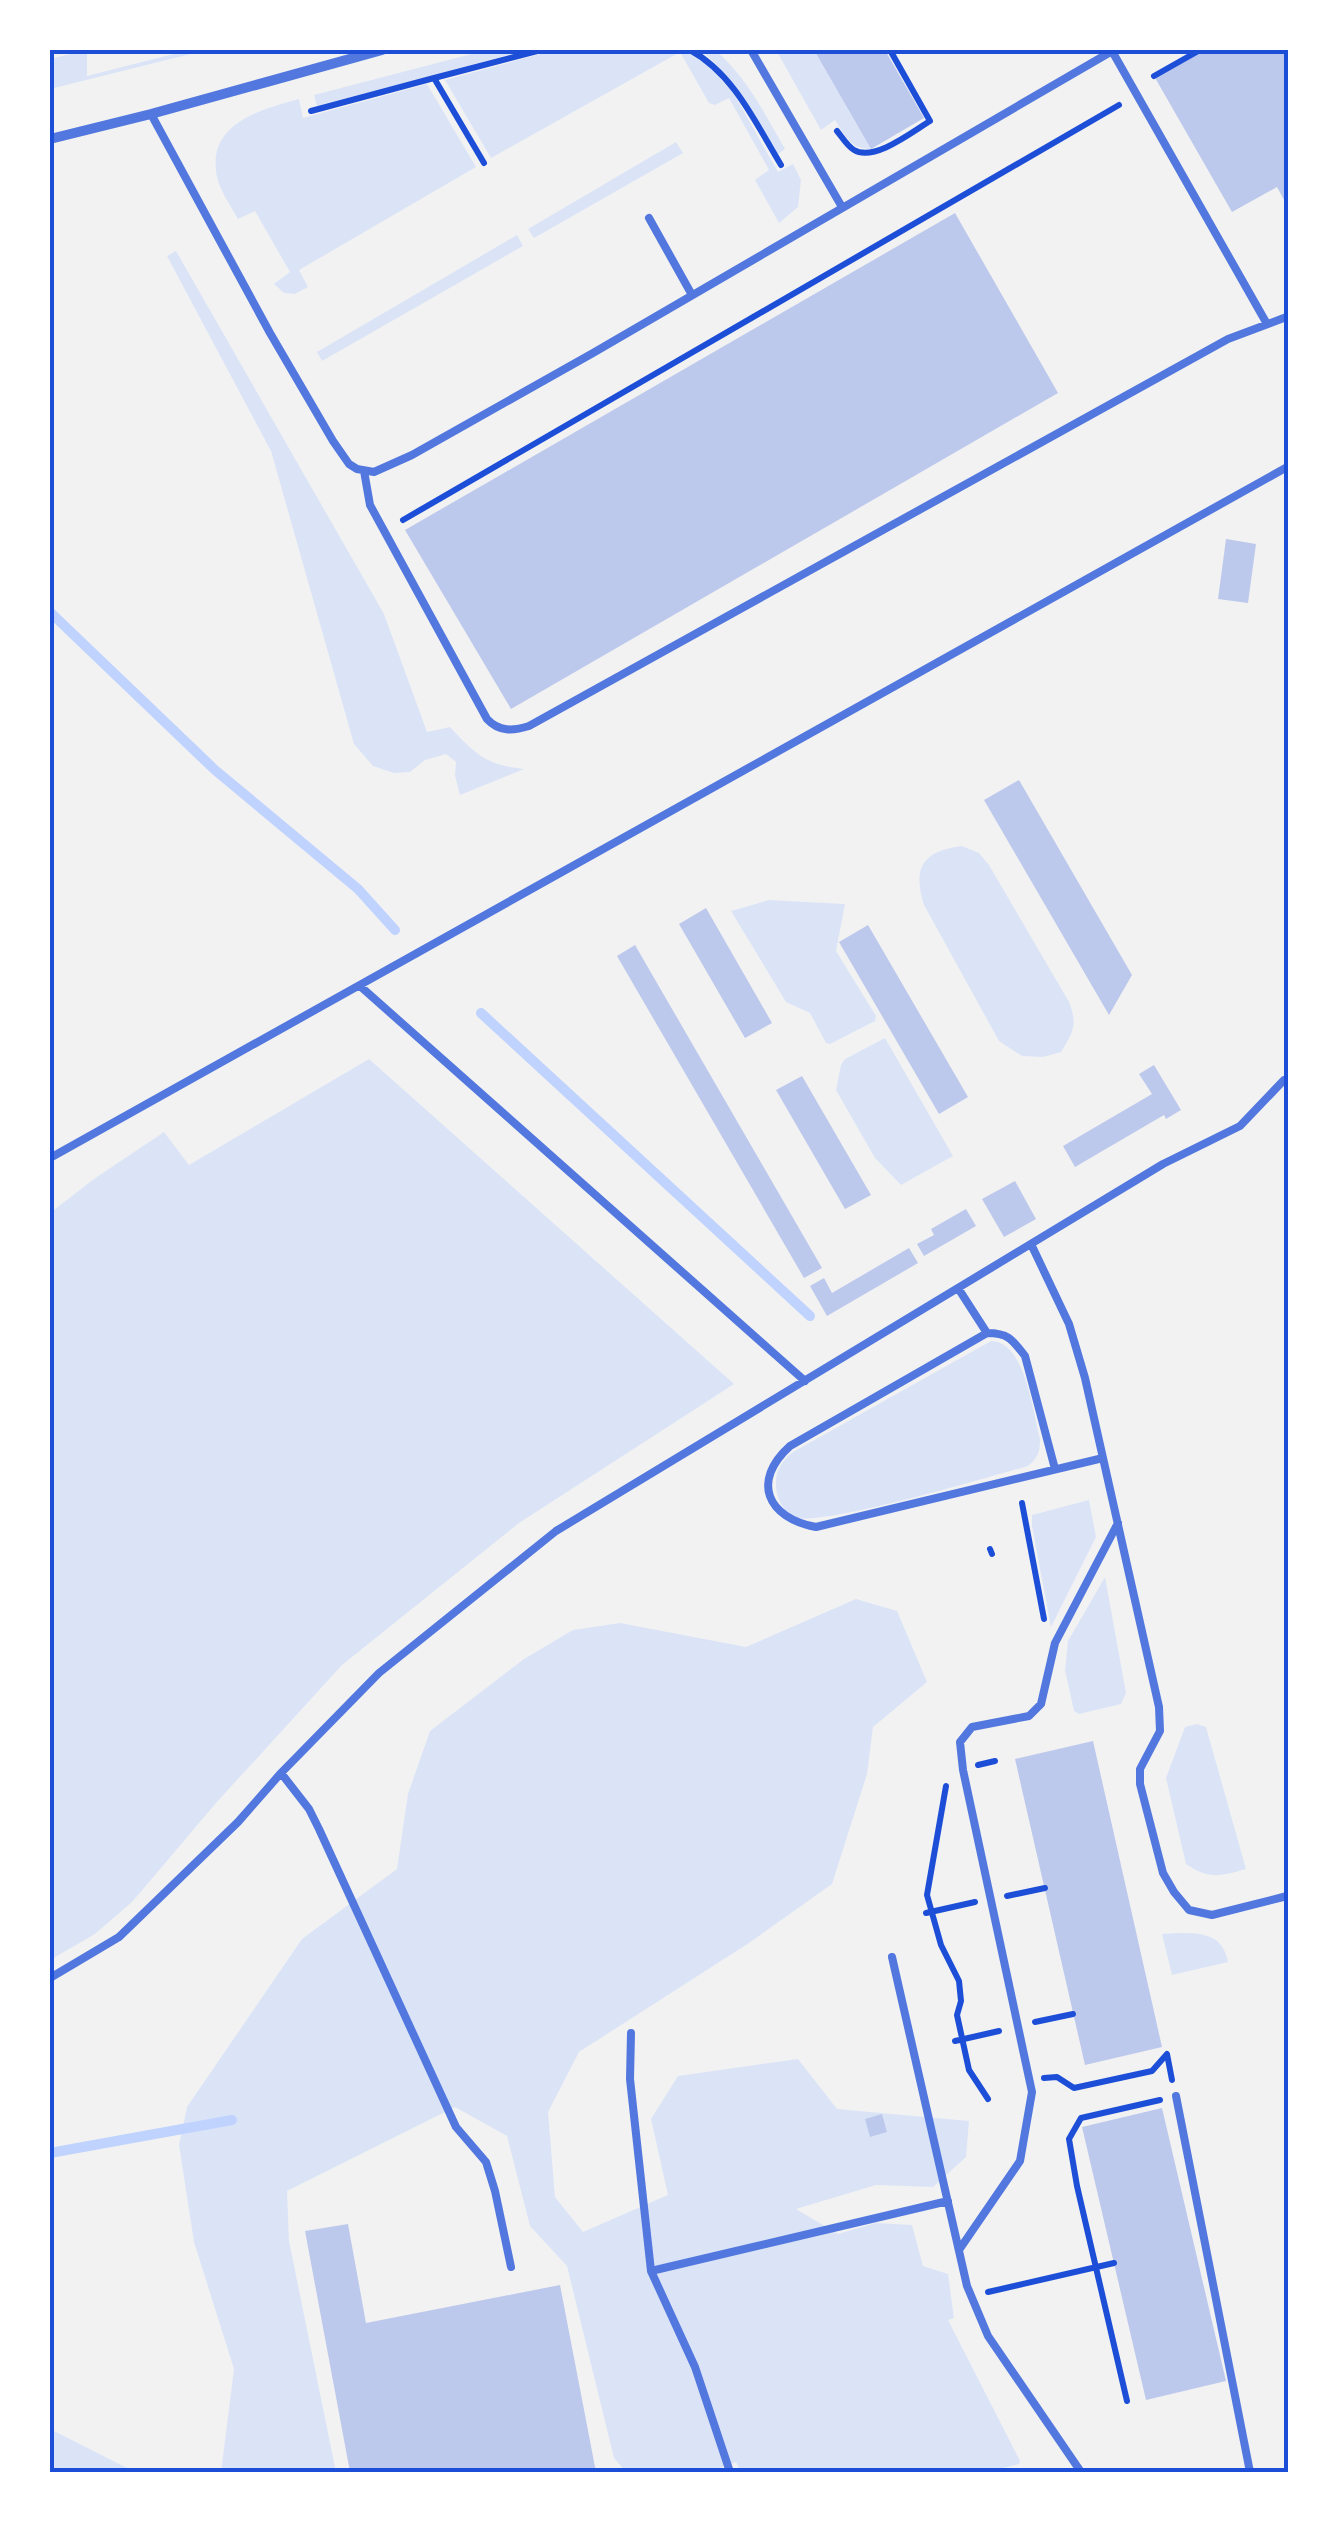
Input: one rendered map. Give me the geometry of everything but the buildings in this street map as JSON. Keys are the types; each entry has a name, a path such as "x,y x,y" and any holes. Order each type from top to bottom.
{"street":[{"path":"50,139 382,50"}],"lane":[{"path":"750,50 842,207"},
{"path":"150,114 315,413 349,464 364,471 374,472 412,455 1113,51 1267,324"},
{"path":"649,218 692,295"},
{"path":"364,471 370,506 487,718 493,726 518,730 1228,338 1289,316"},
{"path":"50,1158 1289,466"},
{"path":"360,986 805,1381"},
{"path":"50,1978 119,1936 238,1822 379,1673 556,1532 1163,1164 1228,1134 1284,1080 1289,1081"},
{"path":"1031,1244 1069,1324 1085,1378 1160,1706 1160,1731 1140,1769 1140,1784 1163,1873 1189,1910 1212,1915 1287,1896"},
{"path":"958,1288 987,1333"},
{"path":"1056,1470 1024,1356 1003,1333 987,1333 790,1446 770,1470 772,1503 796,1523 816,1527 1056,1470 1103,1458"},
{"path":"959,2250 1020,2160 1032,2092 960,1742 972,1727 1029,1716 1041,1704 1056,1643 1118,1523"},
{"path":"280,1774 309,1809 456,2127 486,2162 512,2266"},
{"path":"892,1957 967,2286 988,2336 1081,2472"},
{"path":"631,2033 630,2079 651,2272 695,2366 730,2472"},
{"path":"1176,2096 1250,2472"},
{"path":"651,2272 948,2201"}],"path":[{"path":"311,111 541,50"},
{"path":"690,50 727,78 781,165"},
{"path":"837,131 850,149 876,152 930,121 890,50"},
{"path":"1154,76 1200,50"},
{"path":"434,78 484,163"},
{"path":"403,520 1118,105"},
{"path":"1022,1503 1052,1660"},
{"path":"979,1765 995,1762"},
{"path":"963,1770 948,1776 927,1895 941,1945 960,1981 958,2040 968,2070 988,2099"},
{"path":"1017,1894 1044,1888"},
{"path":"929,1912 964,1904"},
{"path":"1046,2020 1073,2014"},
{"path":"958,2040 992,2032"},
{"path":"1057,2077 1074,2088 1152,2071 1167,2054 1169,2065"},
{"path":"1127,2401 1069,2139 1081,2118 1176,2096"},
{"path":"1004,2288 1114,2263"}],"shaded area":[{"path":"87,50 87,76 189,50 207,50 50,89 50,59"},
{"path":"487,50 527,50 317,106 314,95"},
{"path":"555,50 684,50 707,64 734,94 778,172 793,164 801,180 798,207 779,223 755,180 769,170 729,98 715,105 709,103 680,52 491,158 445,80"},
{"path":"700,50 715,50 736,72 785,149 777,155 734,85"},
{"path":"776,50 814,50 871,149 853,144 835,120 821,130"},
{"path":"427,84 476,167 299,270 308,287 295,294 284,293 274,284 290,272 255,211 238,219 218,182 216,159 228,131 253,114 299,99 303,118"},
{"path":"676,142 683,153 534,238 528,229"},
{"path":"517,235 523,246 322,361 317,352"},
{"path":"176,251 384,614 427,732 450,727 482,757 524,769 460,795 456,762 446,754 425,760 410,772 394,773 373,766 354,744 271,451 167,256"},
{"path":"962,846 979,853 989,865 1069,1002 1073,1028 1061,1052 1043,1057 1022,1056 999,1041 924,905 919,880 924,863 938,852"},
{"path":"769,900 845,904 836,951 876,1016 875,1021 830,1044 810,1013 786,1002 731,911"},
{"path":"885,1038 953,1156 901,1185 875,1158 836,1090 845,1059"},
{"path":"369,1059 734,1384 519,1523 342,1665 133,1901 95,1934 50,1960 50,1213 164,1132 189,1165"},
{"path":"991,1341 1003,1344 1012,1353 1026,1380 1040,1439 1038,1454 1028,1466 836,1515 794,1517 786,1511 776,1480 780,1466 793,1452"},
{"path":"1089,1500 1096,1537 1051,1627 1032,1515"},
{"path":"1105,1577 1126,1693 1121,1704 1079,1714 1074,1711 1065,1670 1068,1641"},
{"path":"856,1599 897,1611 927,1682 873,1727 867,1774 832,1884 749,1943 579,2052 548,2112 555,2197 583,2232 668,2195 651,2119 678,2076 798,2059 837,2109 969,2121 966,2157 933,2187 876,2185 796,2209 838,2234 876,2223 912,2225 923,2266 948,2274 954,2318 948,2320 1019,2464 988,2472 741,2472 736,2462 710,2472 626,2472 614,2458 567,2266 530,2226 507,2136 455,2107 287,2191 289,2241 336,2472 221,2472 234,2369 194,2242 179,2145 187,2107 302,1939 397,1869 408,1794 430,1731 524,1659 573,1630 620,1623 746,1647"},
{"path":"1185,1727 1206,1727 1246,1869 1215,1875 1186,1864 1166,1778"},
{"path":"1162,1934 1210,1937 1221,1946 1228,1962 1172,1975"},
{"path":"50,2429 135,2472 50,2472"}],"waterway":[{"path":"50,612 215,770 358,889 395,930"},
{"path":"481,1013 810,1316"},
{"path":"50,2153 232,2120"}]}
